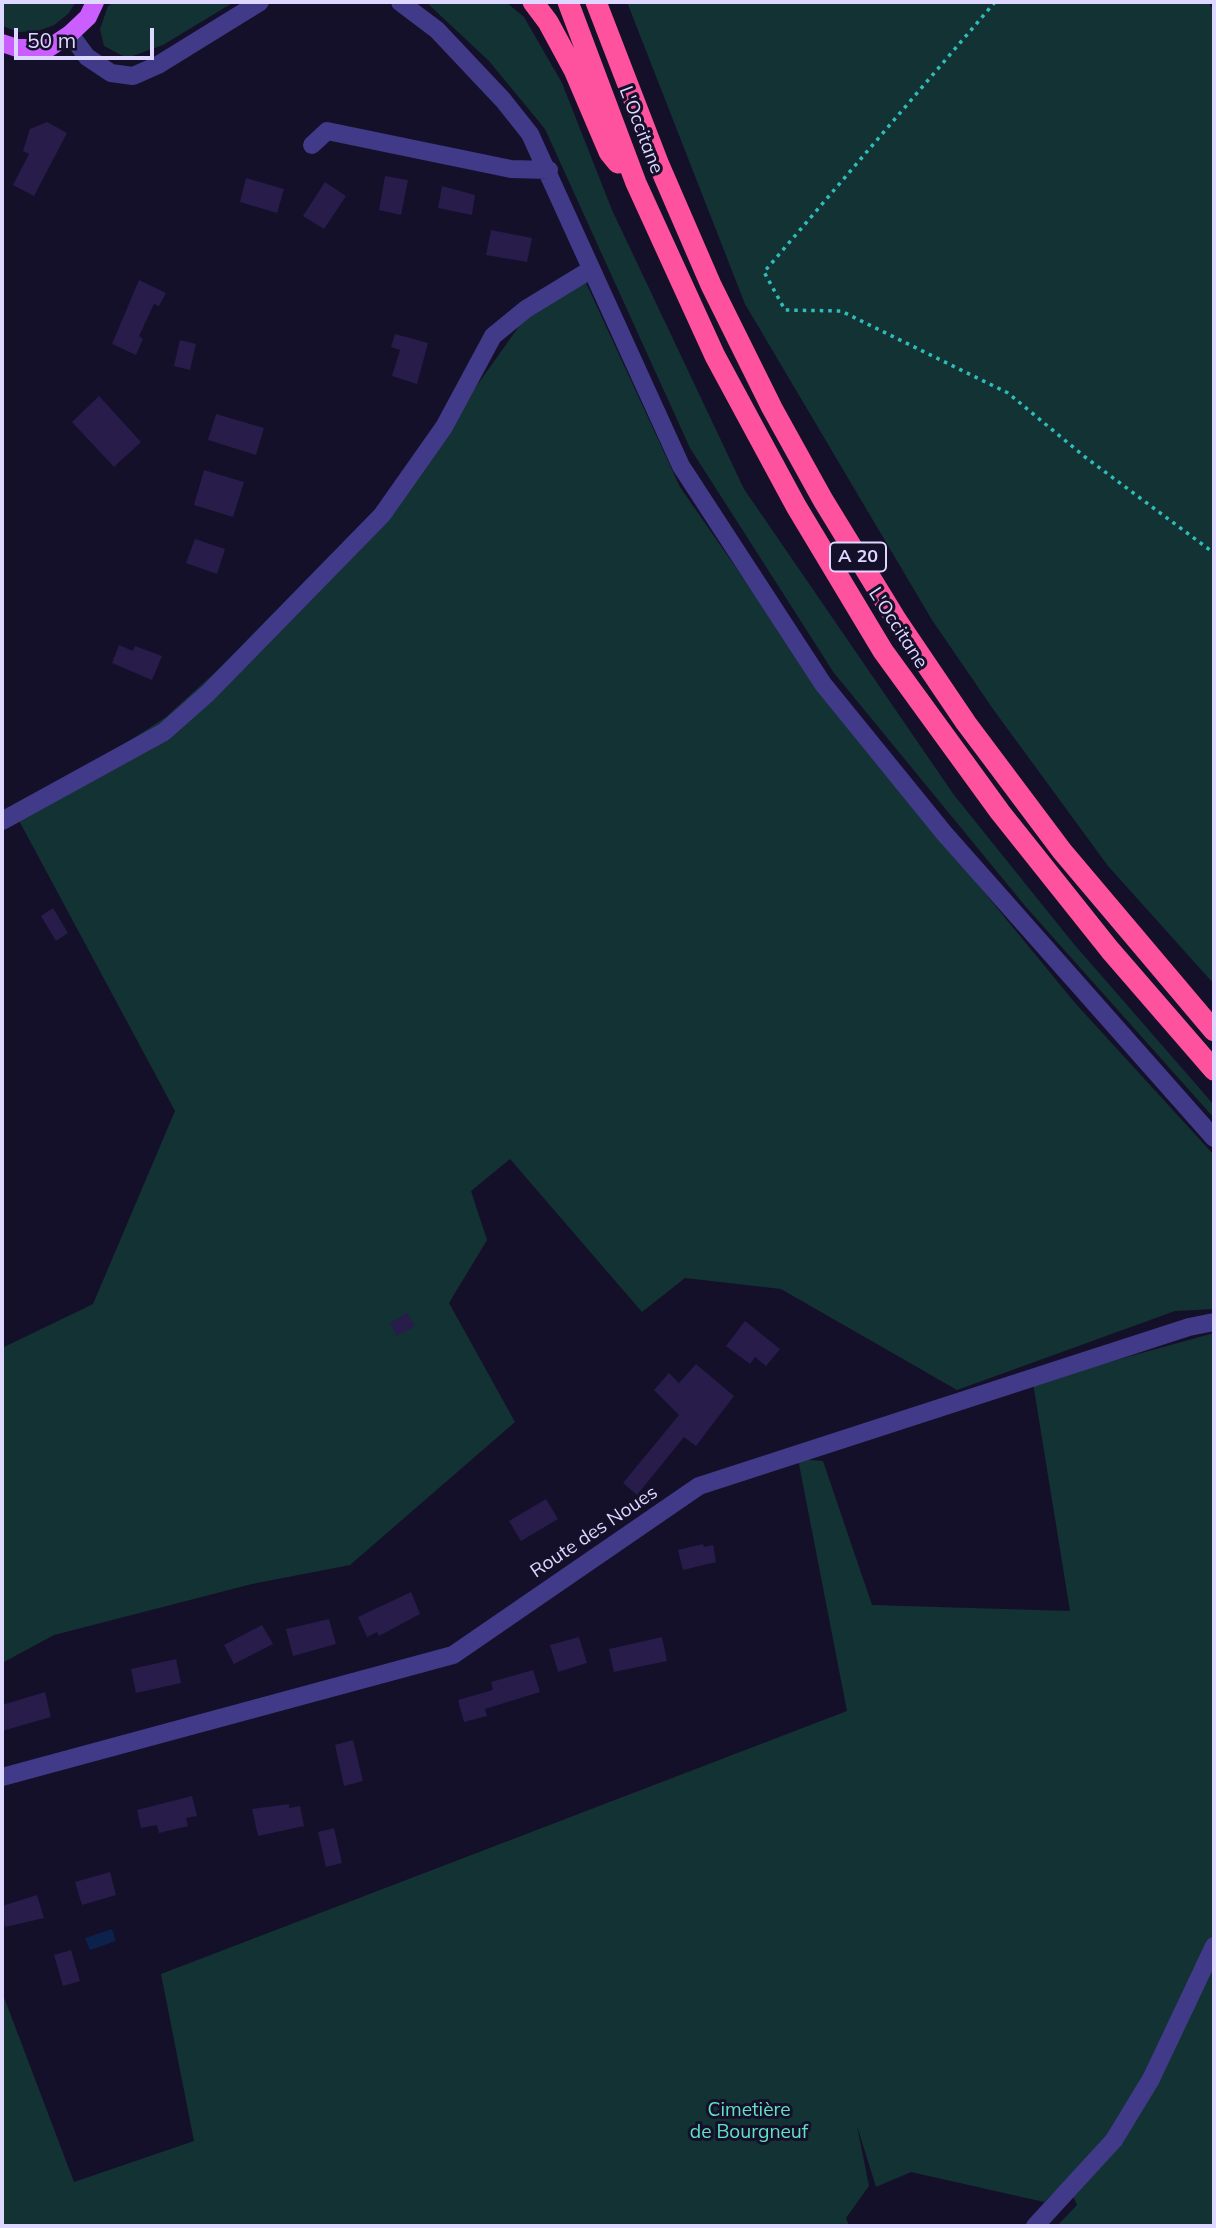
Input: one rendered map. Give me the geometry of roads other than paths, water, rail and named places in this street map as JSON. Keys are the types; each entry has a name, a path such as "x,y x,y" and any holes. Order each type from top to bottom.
{"highway":[{"path":"533,2 548,22 574,70 609,152 636,183"},
{"name":"L'Occitane","path":"568,2 636,183 715,356 796,506 883,651 1000,812 1110,950 1214,1070"},
{"name":"L'Occitane","path":"596,2 659,165 711,285 772,408 823,500 897,621 966,723 1062,851 1214,1031"}],"main road":[{"path":"7,49 49,47 70,34 88,17 95,2"}],"street":[{"path":"70,34 87,57 111,74 133,76 158,65 260,2"},
{"path":"400,2 438,30 503,100 530,134 549,170 590,271 681,466 823,684 944,833 1214,1138"},
{"path":"312,145 327,131 511,169 549,170"},
{"path":"2,821 164,732 216,686 382,515 444,427 494,336 526,309 590,271"},
{"name":"Route des Noues","path":"2,1777 453,1655 699,1486 1188,1327 1214,1322"},
{"path":"1035,2226 1114,2140 1151,2079 1214,1947"}],"water":[{"path":"112,1929 116,1941 90,1950 85,1938"}],"park label":[{"name":"Cimetière de Bourgneuf","path":"749,2121"}]}
